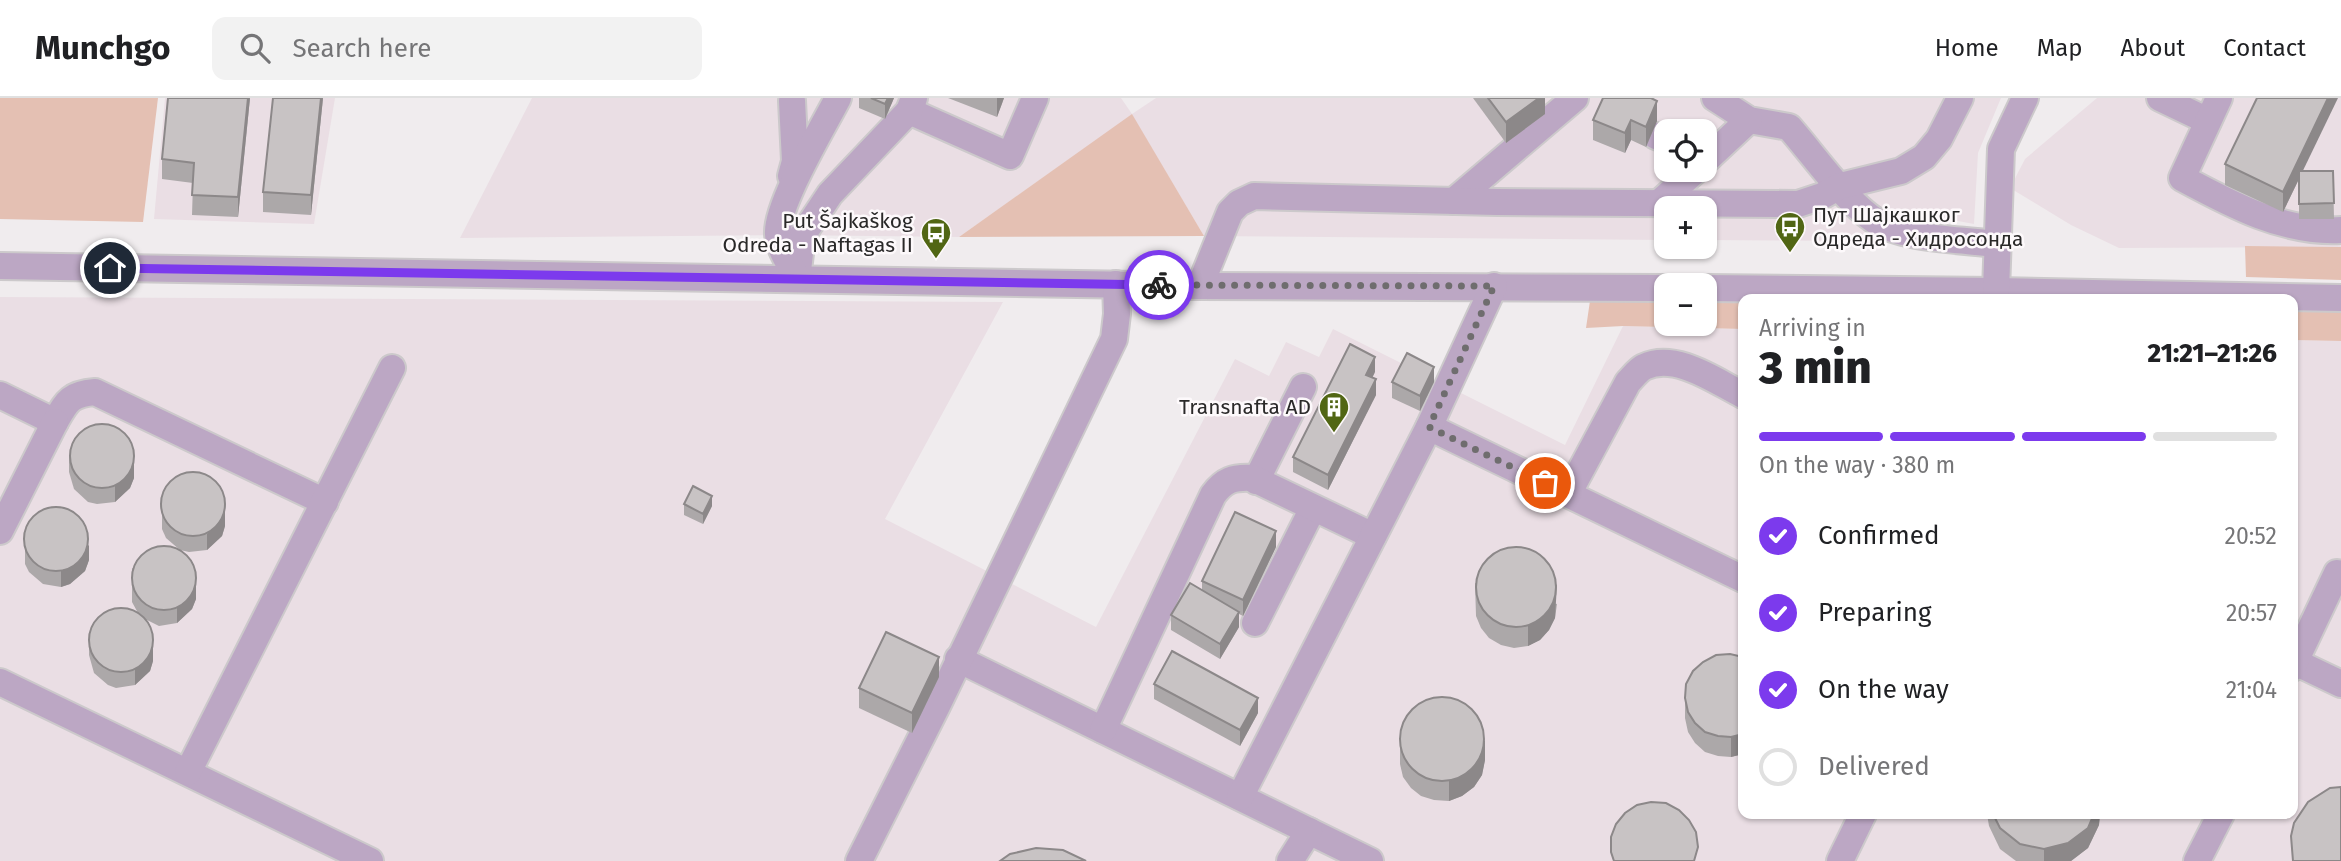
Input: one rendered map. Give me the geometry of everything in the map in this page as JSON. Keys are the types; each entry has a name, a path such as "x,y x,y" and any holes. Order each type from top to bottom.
{"street":[{"path":"783,205 838,98"},
{"path":"797,279 802,236 830,194 912,104 1010,156 1035,98"},
{"path":"1715,98 1749,120 1789,127 1858,209 1882,225 1903,232 1997,244"},
{"path":"1717,204 1798,204 1822,196 1840,186 1901,171 1924,157 1939,139 1959,98"},
{"path":"1996,291 2001,149 2025,98"},
{"path":"2160,98 2214,110 2182,178 2231,204 2285,224 2323,231 2341,230"},
{"path":"1454,201 1569,100 1598,114"},
{"path":"792,101 795,161 778,230 779,243 797,279"},
{"path":"1717,149 1749,120"},
{"path":"1486,172 1490,195 1497,202"},
{"path":"1667,196 1682,182"},
{"path":"1200,286 1230,212 1239,202 1254,196 1654,204"},
{"path":"0,266 1200,286 1654,288"},
{"path":"859,861 1114,339 1116,284"},
{"path":"1241,797 1429,427 1494,286"},
{"path":"1717,288 2144,294"},
{"path":"2298,297 2341,298"},
{"path":"1568,494 1628,382 1641,368 1658,362 1679,364 1738,393"},
{"path":"188,772 393,368"},
{"path":"1256,481 1303,387"},
{"path":"0,531 66,402 74,395 95,392 325,502"},
{"path":"0,395 55,422"},
{"path":"1429,427 1738,577"},
{"path":"1103,730 1221,483 1236,477 1256,481 1373,536"},
{"path":"1255,623 1313,508"},
{"path":"2298,659 2331,612 2337,573"},
{"path":"958,659 1370,861"},
{"path":"2298,667 2341,684"},
{"path":"0,682 365,860"},
{"path":"1840,861 1861,819"},
{"path":"2197,861 2218,819"},
{"path":"1290,861 1309,831"}],"shaded area":[{"path":"0,98 158,98 143,222 0,219"},
{"path":"165,98 335,98 314,224 154,219"},
{"path":"532,98 1121,98 1132,114 1156,98 2001,98 1978,153 1974,224 1883,207 1875,241 1717,240 1717,196 1654,196 1654,240 1204,236 1132,115 959,237 785,235 460,238"},
{"path":"2097,98 2341,98 2341,247 2119,248 2071,225 2010,188 2025,159"},
{"path":"1132,114 1204,236 959,237"},
{"path":"2245,246 2341,247 2341,280 2246,277"},
{"path":"1591,294 1654,296 1654,327 1586,328"},
{"path":"0,297 1003,302 885,519 1096,627 1235,359 1269,376 1286,342 1319,357 1333,329 1565,445 1623,326 1654,327 1654,336 1717,336 1717,328 1738,329 1738,819 2298,819 2298,340 2341,341 2341,861 0,861"},
{"path":"1717,298 1738,299 1738,329 1717,328"},
{"path":"2298,310 2341,311 2341,341 2298,340"}],"building":[{"path":"168,98 248,98 238,197 192,195 194,163 162,159"},
{"path":"273,98 321,98 311,195 263,192"},
{"path":"871,98 888,98 885,104"},
{"path":"1488,98 1539,98 1506,122"},
{"path":"1603,98 1651,98 1657,101 1646,127 1631,120 1625,133 1593,120"},
{"path":"2257,98 2328,98 2283,192 2225,164"},
{"path":"2299,171 2333,171 2334,203 2299,204"},
{"name":"Transnafta AD","path":"1350,344 1375,357 1366,375 1376,379 1328,475 1293,457"},
{"path":"1407,353 1434,367 1420,396 1392,382"},
{"path":"102,424 114,426 125,433 132,444 132,468 125,479 114,486 102,488 90,486 79,479 72,468 70,456 72,444 79,433 90,426"},
{"path":"193,472 205,474 216,481 223,492 223,516 216,527 205,534 193,536 181,534 170,527 163,516 161,504 163,492 170,481 181,474"},
{"path":"693,486 712,496 703,514 684,504"},
{"path":"56,507 68,509 79,516 86,527 86,551 79,562 68,569 56,571 44,569 33,562 26,551 24,539 26,527 33,516 44,509"},
{"path":"1235,512 1276,531 1243,600 1202,581"},
{"path":"164,546 187,555 196,578 187,601 164,610 141,601 132,578 141,555"},
{"path":"1508,547 1524,547 1545,558 1556,579 1556,595 1545,616 1524,627 1508,627 1494,621 1482,609 1476,595 1476,579 1482,565 1494,553"},
{"path":"1190,583 1239,612 1220,644 1171,615"},
{"path":"121,608 133,610 144,617 151,628 151,652 144,663 133,670 121,672 109,670 98,663 91,652 89,640 91,628 98,617 109,610"},
{"path":"886,632 939,657 912,713 859,688"},
{"path":"1172,651 1258,698 1240,730 1154,684"},
{"path":"1716,655 1738,656 1738,735 1731,737 1705,732 1688,712 1685,698 1686,684 1693,671"},
{"path":"1434,697 1450,697 1466,704 1477,715 1484,731 1481,755 1472,769 1450,781 1434,781 1418,774 1407,763 1400,747 1400,731 1407,715 1418,704"},
{"path":"2341,787 2341,861 2293,861 2291,836 2294,823 2308,802 2330,788"},
{"path":"1666,803 1689,820 1696,832 1698,847 1694,861 1614,861 1611,837 1616,824 1625,813 1637,805"},
{"path":"1996,819 2092,819 2088,828 2068,843 2044,849 2020,844 2000,828"},
{"path":"1036,848 1063,850 1086,861 1000,861 1010,854"}],"way so far":[{"path":"1159,285 1494,286 1429,427 1545,483"}],"place":[{"name":"Пут Шајкашког Одреда - Хидросонда","path":"1790,254"},
{"name":"Put Šajkaškog Odreda - Naftagas II","path":"936,260"},
{"name":"Transnafta AD","path":"1334,434"}],"route":[{"path":"110,268 1159,285"}]}
